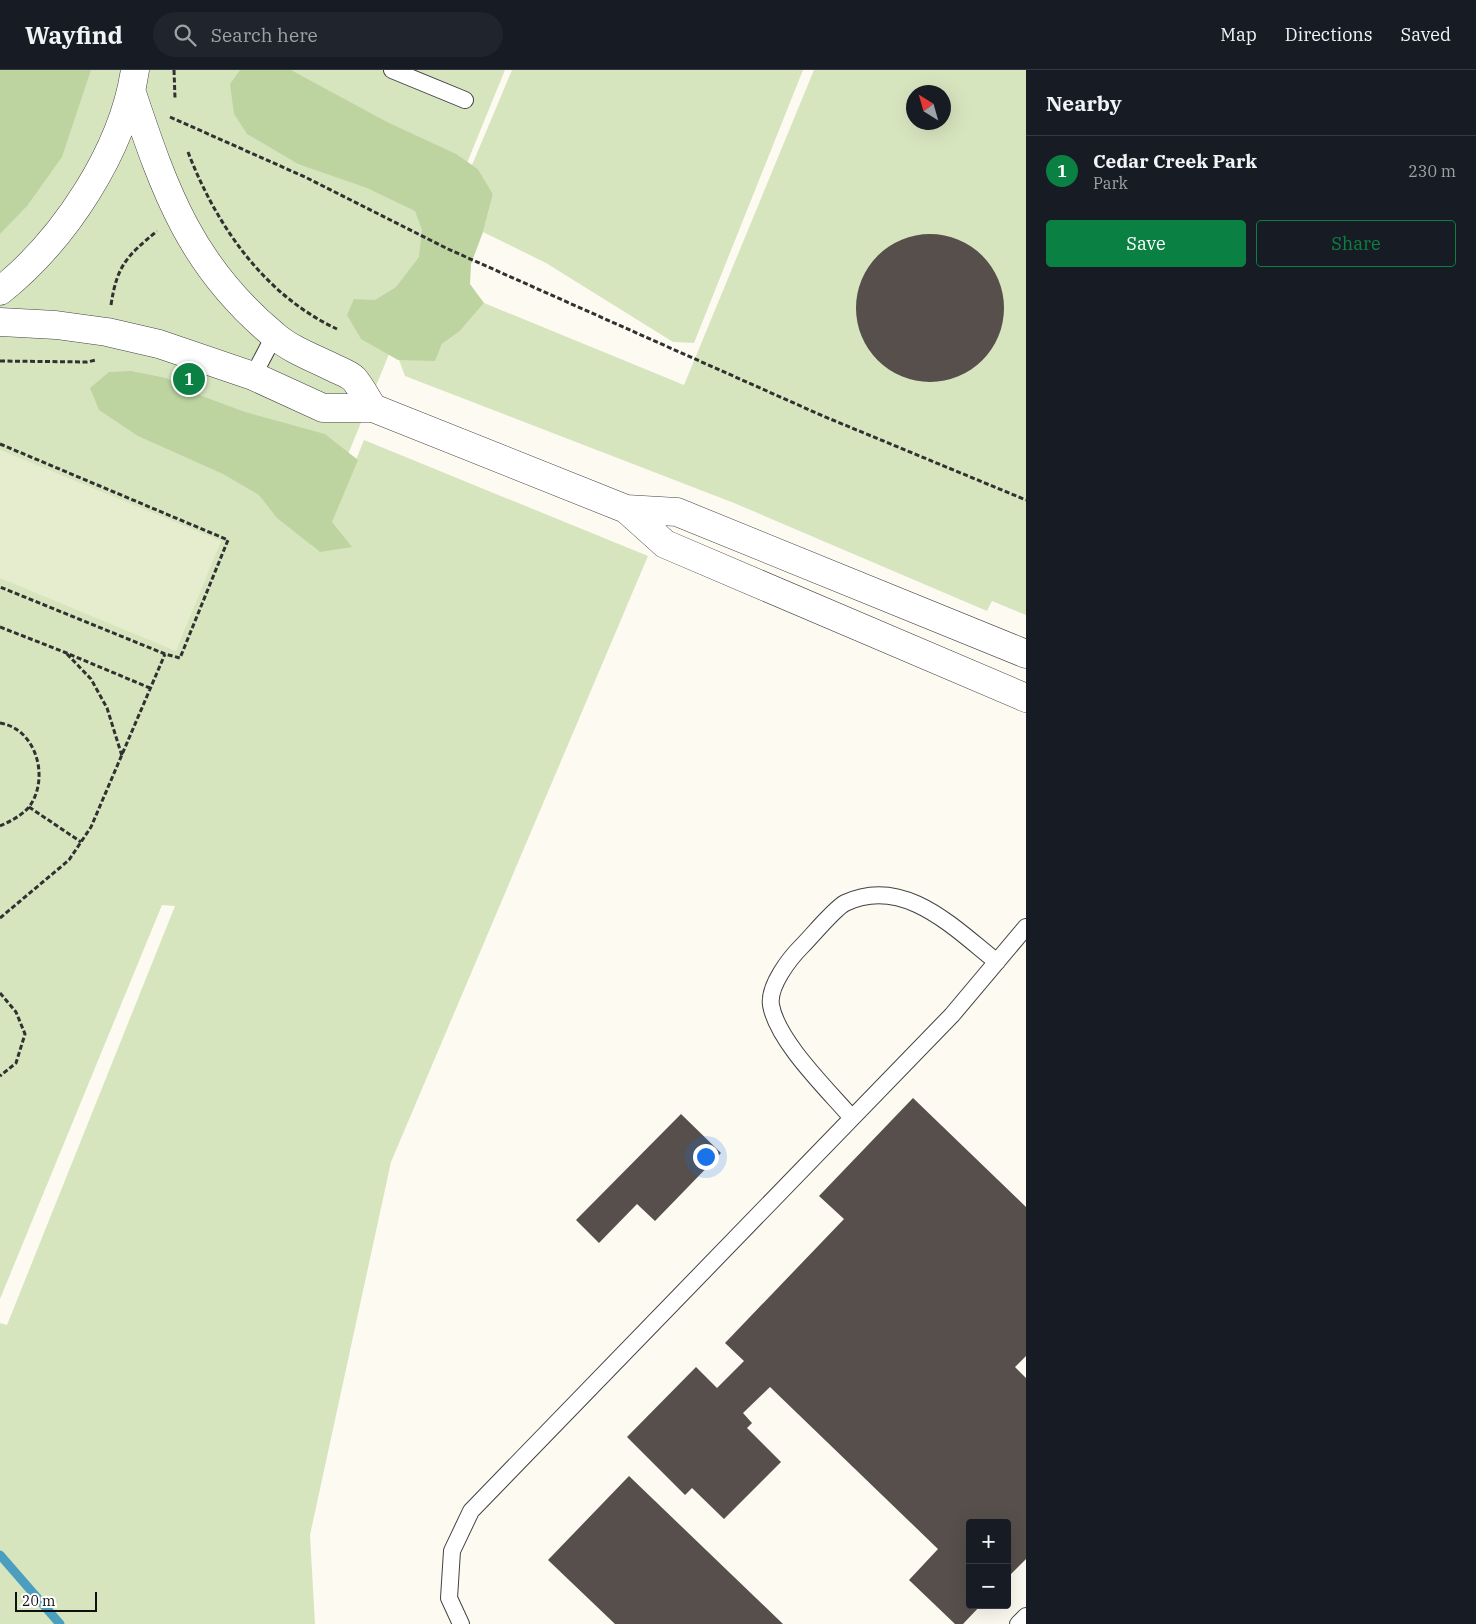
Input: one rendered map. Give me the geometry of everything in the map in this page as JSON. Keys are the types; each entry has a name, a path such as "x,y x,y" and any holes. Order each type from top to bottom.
{"street":[{"path":"0,291 41,253 71,217 92,185 133,82"},
{"path":"133,82 158,171 178,218 200,255 224,287 274,336 353,378 373,408"},
{"path":"0,322 56,325 107,332 159,344 253,376 322,408 373,408 626,509 677,512 1026,654"},
{"path":"626,509 665,544 1026,698"}],"lane":[{"path":"392,70 465,100"},
{"path":"253,376 274,336"},
{"path":"852,1118 808,1068 783,1035 771,1004 779,975 794,954 843,904 873,894 903,897 942,918 997,962"},
{"path":"461,1624 449,1598 452,1552 471,1511 952,1015 1026,927"},
{"path":"1018,1624 1026,1616"}],"path":[{"path":"174,70 175,98"},
{"path":"133,82 182,124 305,177 448,249 823,416 1026,500"},
{"path":"188,152 199,182 226,229 242,252 294,304 316,319 337,329"},
{"path":"110,306 114,282 123,263 134,250 159,230"},
{"path":"0,361 87,362 100,356"},
{"path":"0,444 228,540 180,658 165,654 0,586"},
{"path":"0,627 150,688"},
{"path":"64,652 91,678 107,708 122,756"},
{"path":"0,918 70,860 91,827 165,654"},
{"path":"0,723 19,731 30,744 38,759 40,775 37,792 29,807 15,820 0,826"},
{"path":"29,807 81,842"},
{"path":"0,993 16,1012 25,1034 16,1063 0,1076"}],"green space":[{"path":"0,70 505,70 311,545 319,551 364,440 648,556 391,1162 310,1535 315,1624 0,1624 0,1323 7,1325 175,906 162,905 0,1299"},
{"path":"0,70 91,70 62,157 27,206 0,234"},
{"path":"240,70 291,70 387,122 456,154 478,169 493,194 483,232 471,264 470,284 484,303 460,331 442,344 435,361 398,360 361,339 347,315 354,299 375,300 396,287 419,257 422,230 415,211 367,188 298,164 247,134 234,114 230,84"},
{"path":"512,70 803,70 694,343 673,342 546,263 483,232 493,194 478,169 472,165"},
{"path":"814,70 1026,70 1026,615 992,601 987,611 734,503 405,376 399,360 435,360 442,344 460,331 484,303 684,385"},
{"path":"131,371 166,378 202,396 245,412 325,434 358,460 332,522 352,547 320,552 277,518 259,495 223,474 138,436 99,410 90,388 109,372"},
{"path":"0,450 221,541 176,651 0,578"}],"building":[{"path":"930,234 944,235 958,240 971,246 982,256 992,267 998,280 1003,294 1003,322 998,336 992,349 982,360 971,370 958,376 944,381 930,382 916,381 902,376 889,370 878,360 868,349 862,336 857,322 856,308 857,294 862,280 868,267 878,256 889,246 902,240 916,235"},
{"path":"913,1098 1026,1207 1026,1356 1015,1367 1026,1378 1026,1559 1011,1574 1011,1519 966,1519 966,1609 977,1609 963,1624 955,1624 909,1580 938,1549 770,1387 743,1413 752,1423 747,1428 781,1462 724,1519 692,1488 685,1495 627,1437 696,1367 717,1388 744,1361 725,1343 844,1219 819,1196"},
{"path":"681,1114 721,1153 655,1221 637,1204 599,1243 576,1220"},
{"path":"629,1476 783,1624 615,1624 548,1560"}],"waterway":[{"path":"0,1555 60,1624"}],"place":[{"name":"Cedar Creek Park","path":"189,379"}]}
